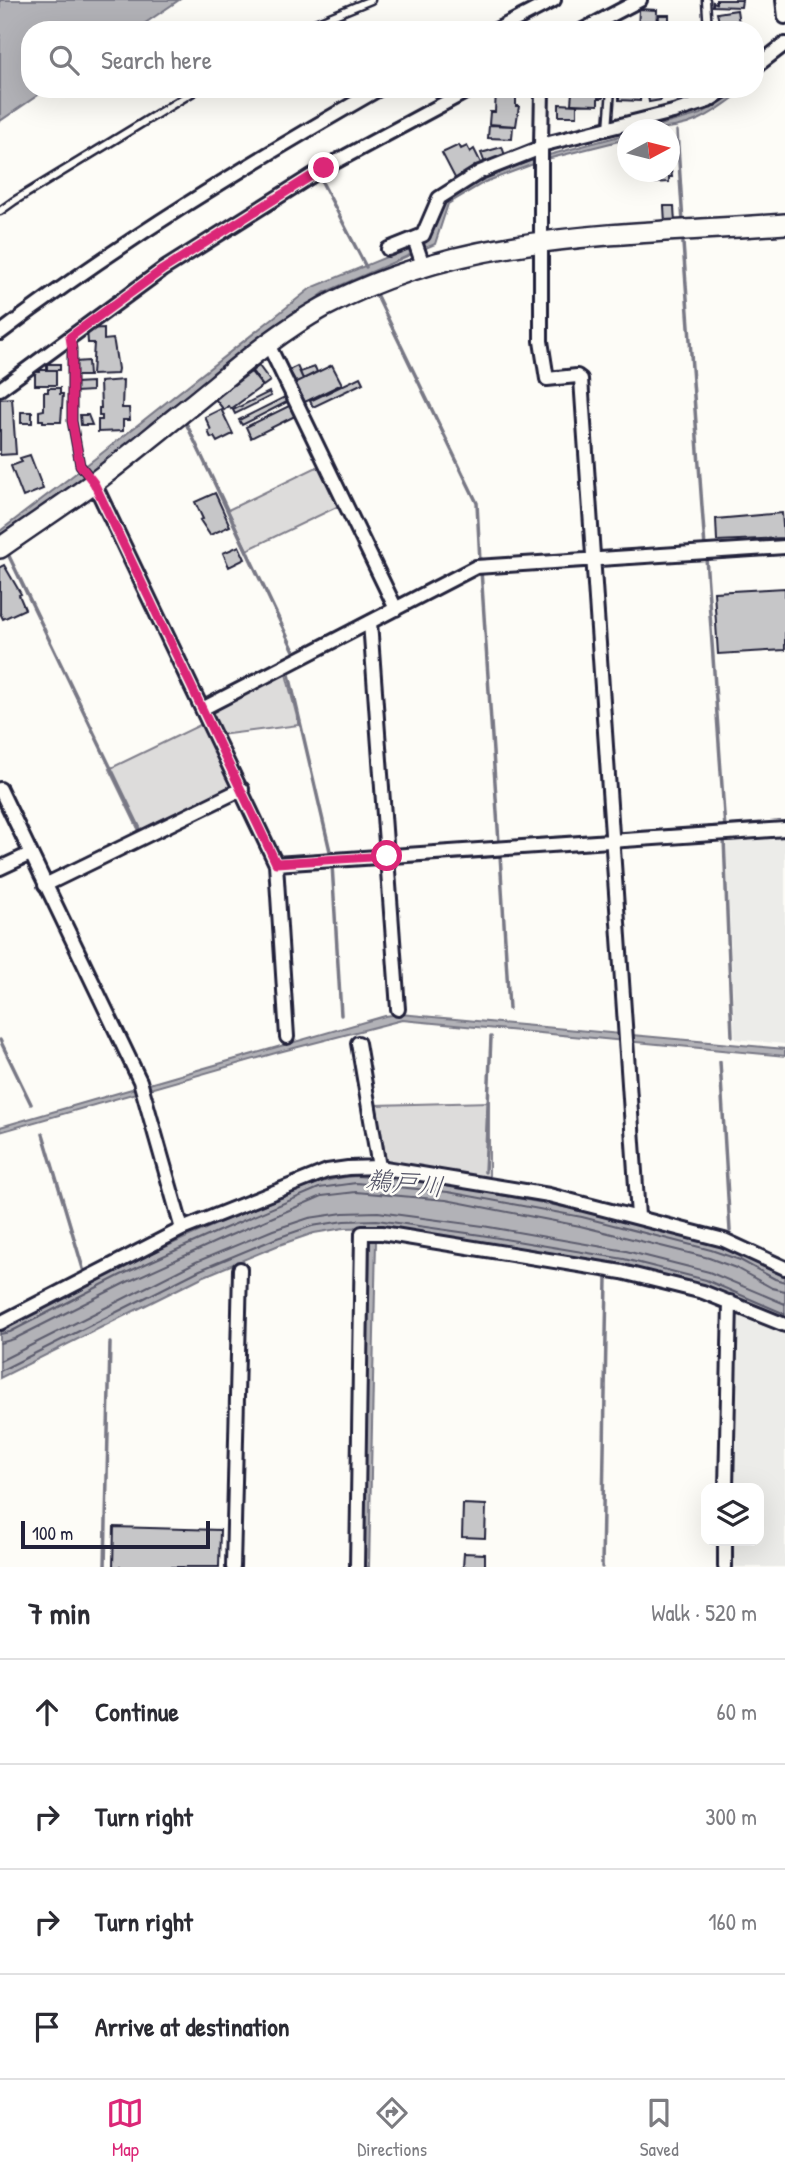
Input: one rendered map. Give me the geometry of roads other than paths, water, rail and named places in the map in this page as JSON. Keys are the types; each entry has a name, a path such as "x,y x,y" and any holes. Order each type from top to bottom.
{"street":[{"path":"513,21 554,0"},
{"path":"600,21 640,0"},
{"path":"783,0 785,18"},
{"path":"764,60 785,44"},
{"path":"0,333 65,284 174,211 364,98"},
{"path":"0,389 162,270 246,216 324,168 454,98"},
{"path":"542,98 541,341 547,379 577,376 581,379 638,1216"},
{"path":"0,548 94,483 268,344 323,308 372,284 418,251 439,198 480,172 608,129 673,112 712,98"},
{"path":"388,249 484,250 540,241 785,225"},
{"path":"268,344 396,608"},
{"path":"94,483 276,863 287,1037"},
{"path":"204,708 476,567 785,547"},
{"path":"370,622 398,1009"},
{"path":"0,789 142,1088 182,1229"},
{"path":"45,884 242,789"},
{"path":"276,863 785,829"},
{"path":"0,868 30,854"},
{"path":"358,1044 379,1167"},
{"path":"0,1323 182,1229 327,1171 348,1168 379,1167 549,1195 724,1240 785,1268"},
{"path":"357,1567 362,1233 382,1233 622,1272 703,1292 785,1325"},
{"path":"233,1567 240,1269"},
{"path":"726,1483 730,1302"},
{"path":"725,1546 725,1567"}],"lane":[{"path":"320,21 371,0"},
{"path":"706,0 707,21"},
{"path":"0,211 183,98"},
{"path":"608,129 610,98"},
{"path":"70,337 72,421 80,465 94,483"}],"water":[{"path":"0,0 179,0 148,21 21,21 21,98 34,98 0,121"},
{"path":"725,98 733,98 699,120 680,126 680,120 701,114"},
{"path":"617,137 617,142 547,159 485,182 448,204 435,244 325,292 36,514 0,538 0,531 311,288 430,239 443,201 482,177"},
{"path":"400,1014 785,1049 785,1056 402,1020 279,1052 0,1132 0,1127 385,1016"},
{"name":"鵜戸川","path":"356,1176 449,1185 584,1211 730,1248 785,1276 785,1321 623,1266 376,1227 344,1228 314,1233 279,1245 202,1277 0,1378 0,1328 126,1265 223,1221 316,1184"},
{"path":"370,1241 376,1241 369,1567 362,1567"}],"waterway":[{"path":"680,177 683,223"},
{"path":"322,182 366,267"},
{"path":"683,243 705,548"},
{"path":"376,294 477,503 480,562"},
{"path":"186,423 295,653"},
{"path":"8,554 142,833"},
{"path":"706,557 725,829"},
{"path":"481,570 499,843"},
{"path":"288,670 330,851"},
{"path":"724,838 732,1036"},
{"path":"500,854 509,1009"},
{"path":"332,864 341,1015"},
{"path":"485,1172 491,1037"},
{"path":"0,1040 31,1104"},
{"path":"720,1062 730,1231"},
{"path":"43,1134 84,1272"},
{"path":"602,1567 607,1278"},
{"path":"105,1567 110,1343"}]}
